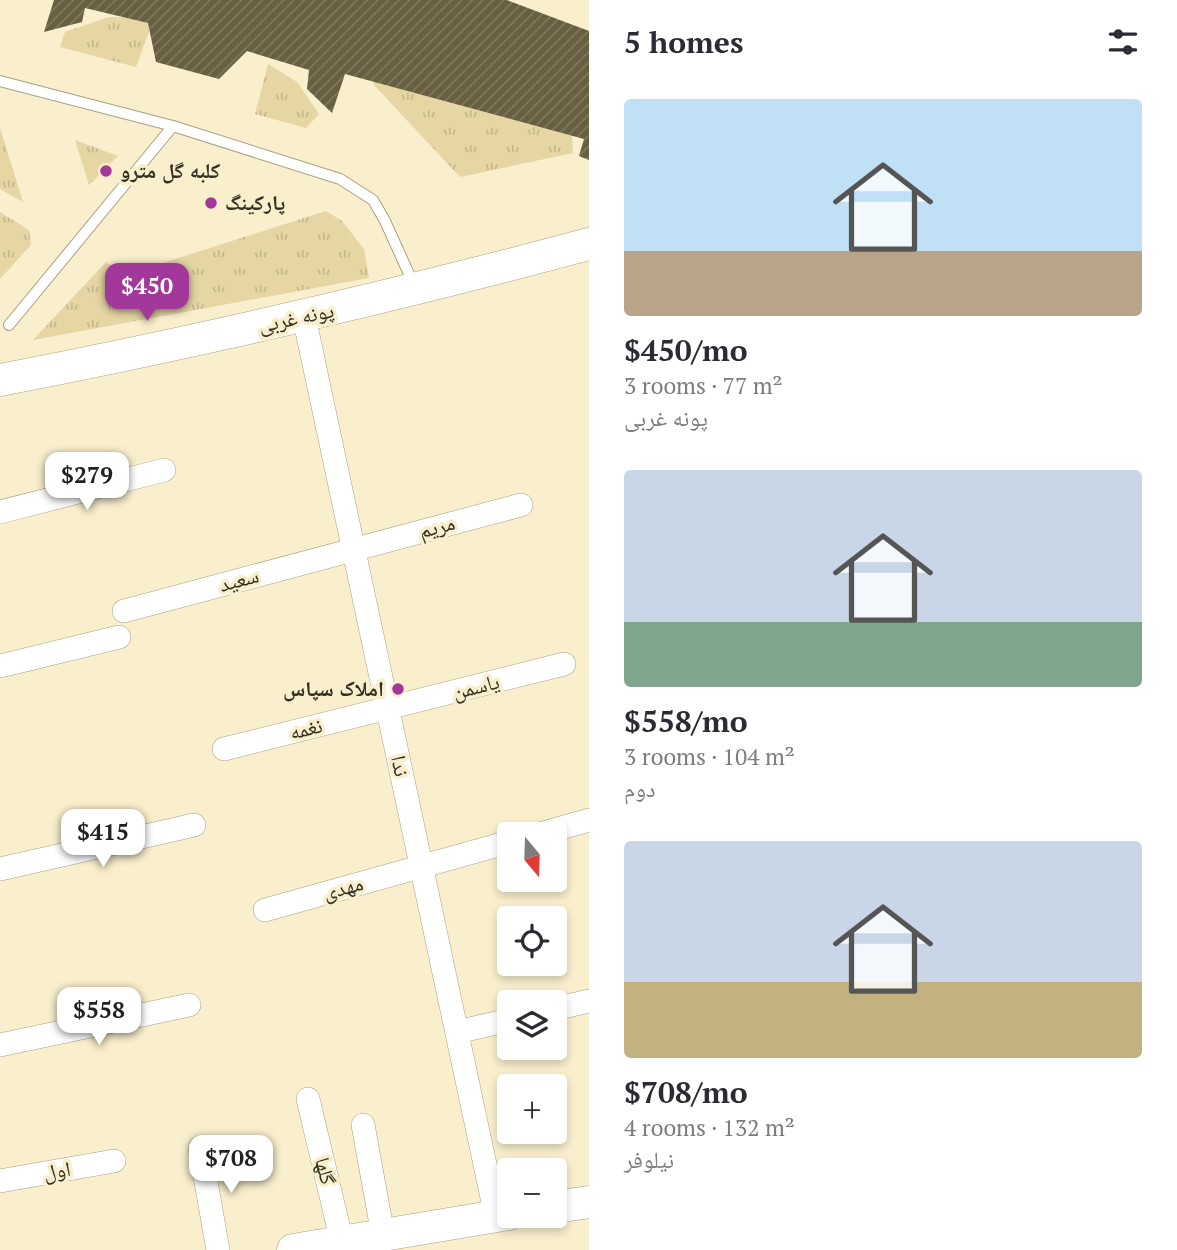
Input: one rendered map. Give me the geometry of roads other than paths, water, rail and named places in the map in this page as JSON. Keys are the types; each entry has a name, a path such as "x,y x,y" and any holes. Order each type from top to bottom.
{"street":[{"name":"پونه غربی","path":"0,380 304,317 589,244"},
{"name":"ندا","path":"304,317 457,1032 497,1191"},
{"path":"0,512 164,470"},
{"name":"مریم","path":"353,550 521,505"},
{"name":"سعید","path":"124,611 353,550"},
{"path":"0,666 119,637"},
{"name":"یاسمن","path":"387,709 564,664"},
{"name":"نغمه","path":"224,749 387,709"},
{"path":"567,826 589,820"},
{"path":"0,869 194,825"},
{"name":"مهدی","path":"265,910 497,845"},
{"path":"567,1006 589,1001"},
{"path":"0,1045 189,1005"},
{"path":"457,1032 497,1023"},
{"name":"گلها","path":"308,1099 342,1242"},
{"path":"363,1125 396,1239"},
{"path":"200,1147 218,1250"},
{"name":"اول","path":"0,1181 114,1161"},
{"path":"567,1205 589,1202"},
{"path":"293,1250 342,1242 396,1239 497,1216"}],"lane":[{"path":"0,81 173,126 340,179 373,201 385,221 416,290"},
{"path":"9,325 173,126"}],"place":[{"name":"کلبه گل مترو","path":"106,171"},
{"name":"پارکینگ","path":"211,203"},
{"name":"املاک سپاس","path":"398,689"}]}
